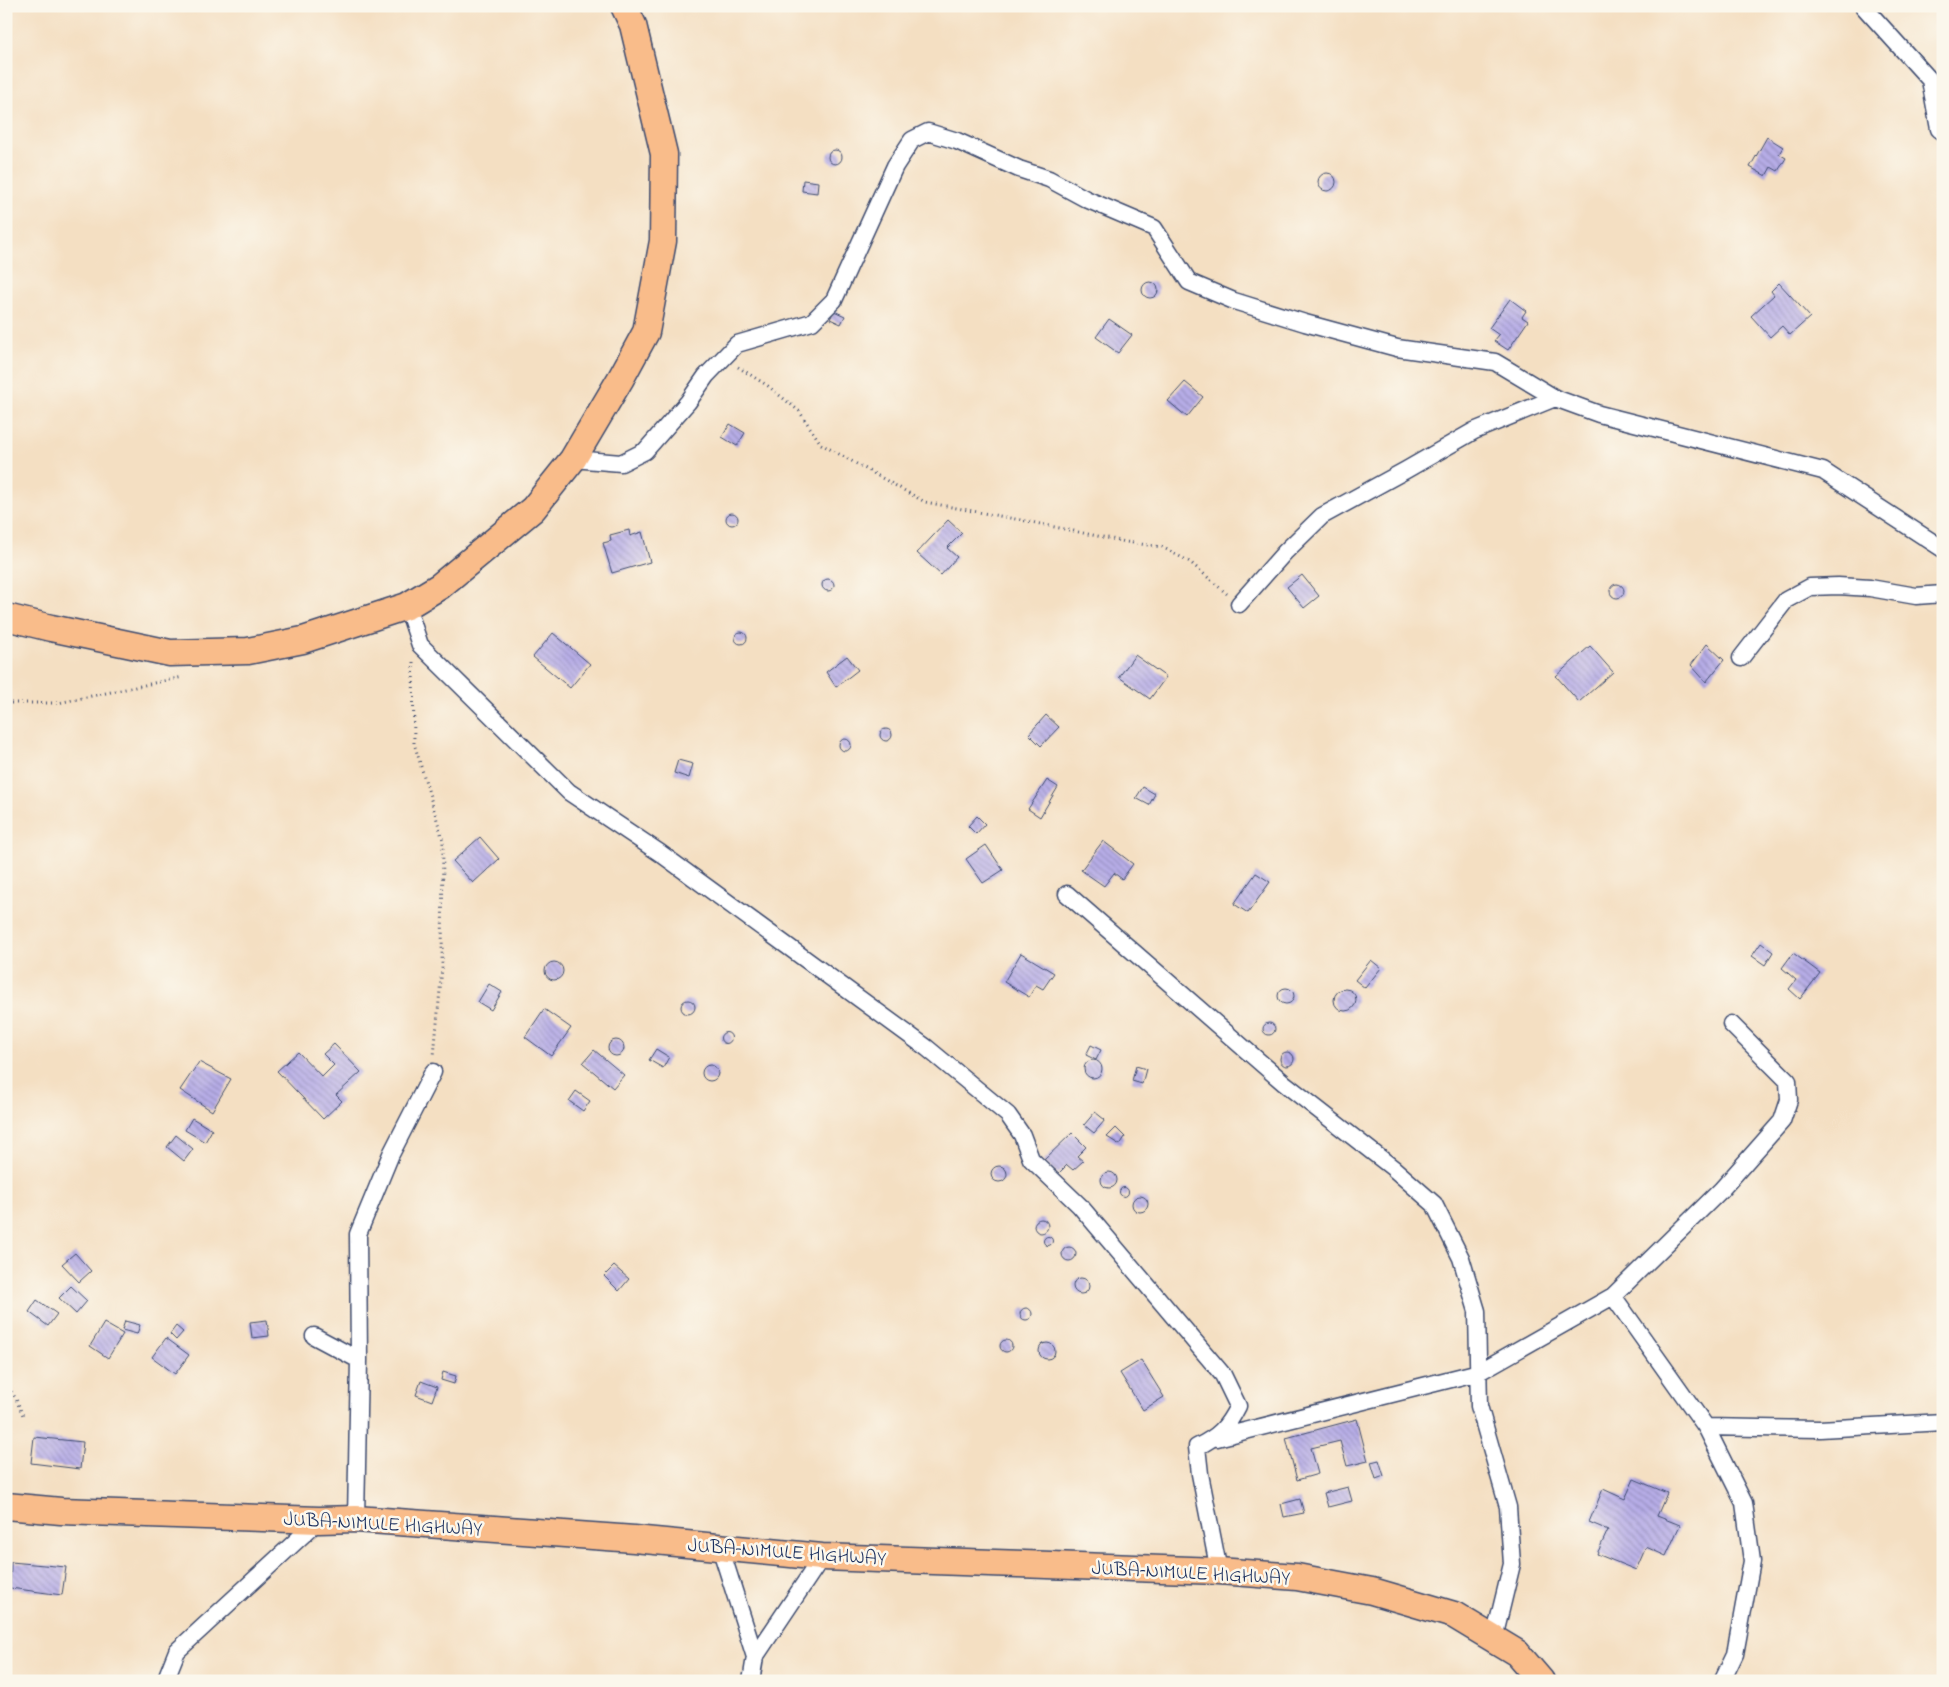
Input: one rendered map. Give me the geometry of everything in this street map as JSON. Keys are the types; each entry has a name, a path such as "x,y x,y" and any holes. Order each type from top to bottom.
{"main road":[{"path":"6,617 170,653 248,651 303,640 407,606 440,586 533,509 573,459 646,332 663,241 664,154 633,25 624,6"},
{"name":"JUBA–NIMULE HIGHWAY","path":"6,1506 61,1511 319,1520 356,1519 720,1547 822,1557 1219,1571 1297,1577 1372,1591 1454,1615 1516,1653 1540,1681"}],"street":[{"path":"1863,6 1930,80 1938,129 1943,132"},
{"path":"573,459 621,463 645,451 688,402 706,376 737,344 812,322 834,300 896,166 912,140 928,132 956,141 1019,169 1049,179 1086,199 1154,228 1189,282 1243,304 1397,348 1495,362 1555,398 1599,414 1823,472 1943,549"},
{"path":"1239,604 1285,552 1322,516 1474,431 1555,398"},
{"path":"1741,658 1786,600 1810,587 1846,586 1870,588 1916,596 1943,594"},
{"path":"407,606 420,645 569,792 660,852 927,1048 1008,1115 1022,1135 1031,1159 1080,1206 1223,1375 1238,1406 1229,1424 1214,1439"},
{"path":"1067,894 1284,1084 1393,1168 1434,1204 1461,1258 1477,1311 1479,1406 1508,1507 1512,1564 1494,1638"},
{"path":"1219,1571 1200,1474 1197,1447 1214,1439 1479,1372 1613,1296 1720,1190 1782,1121 1789,1100 1788,1082 1731,1024"},
{"path":"356,1519 359,1360 358,1234 384,1151 433,1072"},
{"path":"1613,1296 1706,1427 1744,1503 1752,1561 1735,1654 1722,1681"},
{"path":"314,1336 359,1360"},
{"path":"1706,1427 1820,1428 1943,1422"},
{"path":"165,1681 178,1651 319,1520"},
{"path":"720,1547 755,1656"},
{"path":"751,1681 755,1656 822,1557"}],"path":[{"path":"722,359 768,386 799,411 821,444 925,502 1126,542 1162,547 1190,562 1239,604"},
{"path":"420,645 413,662 414,743 443,840 442,968 433,1072"},
{"path":"6,703 58,703 183,677"},
{"path":"6,1383 16,1399 24,1418"}],"building":[{"path":"1767,137 1783,147 1779,154 1786,158 1778,171 1771,167 1766,176 1750,167"},
{"path":"835,150 840,152 842,157 840,162 835,164 830,162 828,157 830,152"},
{"path":"1327,173 1333,176 1336,182 1333,188 1327,191 1321,188 1318,182 1321,176"},
{"path":"803,180 818,182 817,193 802,191"},
{"path":"1150,282 1156,284 1158,290 1156,296 1150,298 1144,296 1142,290 1144,284"},
{"path":"1779,283 1810,317 1790,335 1782,326 1770,337 1751,316 1774,295 1771,291"},
{"path":"1510,299 1526,311 1522,317 1528,321 1508,350 1494,341 1499,335 1489,328"},
{"path":"834,311 845,316 841,324 830,319"},
{"path":"1109,319 1132,335 1118,353 1096,337"},
{"path":"1185,382 1203,397 1187,417 1168,401"},
{"path":"730,424 745,433 737,446 722,437"},
{"path":"730,513 734,513 738,519 734,525 730,525 726,521 726,517"},
{"path":"948,520 962,533 947,548 957,557 941,575 917,553"},
{"path":"629,530 630,536 642,532 650,562 612,573 603,543 611,541 610,535"},
{"path":"1302,575 1319,596 1304,608 1287,587"},
{"path":"826,579 830,579 834,585 830,591 826,591 822,587 822,583"},
{"path":"1614,584 1620,584 1624,591 1620,598 1614,598 1610,594 1610,588"},
{"path":"739,632 743,632 747,638 743,644 739,644 735,640 735,636"},
{"path":"553,633 590,664 570,688 533,657"},
{"path":"1707,644 1724,660 1706,682 1691,665"},
{"path":"1590,646 1613,672 1579,702 1556,676"},
{"path":"1135,655 1166,677 1150,699 1119,677"},
{"path":"847,656 858,670 836,687 826,672"},
{"path":"1046,715 1059,727 1041,746 1029,734"},
{"path":"884,729 888,729 892,735 888,741 884,741 880,737 880,733"},
{"path":"843,739 847,739 851,745 847,751 843,751 839,747 839,743"},
{"path":"678,760 693,764 689,778 674,773"},
{"path":"1047,780 1058,787 1040,817 1028,809"},
{"path":"1143,787 1155,794 1149,805 1136,798"},
{"path":"977,816 985,824 976,834 968,826"},
{"path":"480,837 499,859 473,883 453,861"},
{"path":"1103,841 1133,864 1122,879 1114,873 1104,886 1081,870"},
{"path":"986,845 1003,870 983,883 966,859"},
{"path":"1256,873 1270,882 1248,913 1234,904"},
{"path":"1761,943 1773,952 1765,965 1752,956"},
{"path":"1021,953 1054,973 1043,989 1036,985 1029,997 1004,982"},
{"path":"1793,953 1820,973 1800,999 1789,989 1796,980 1782,968"},
{"path":"1371,960 1381,968 1365,988 1355,980"},
{"path":"554,962 560,965 563,971 560,977 554,980 548,977 545,971 548,965"},
{"path":"489,984 502,992 491,1010 478,1002"},
{"path":"1286,988 1294,996 1286,1004 1278,996"},
{"path":"1345,989 1355,996 1356,1000 1349,1010 1345,1011 1335,1004 1334,1000 1341,990"},
{"path":"688,1000 693,1002 695,1007 693,1012 688,1014 683,1012 681,1007 683,1002"},
{"path":"544,1009 571,1028 551,1056 525,1037"},
{"path":"1269,1023 1275,1029 1269,1035 1263,1029"},
{"path":"726,1032 732,1038 726,1044 720,1038"},
{"path":"616,1040 624,1048 616,1056 608,1048"},
{"path":"334,1044 361,1072 336,1095 342,1101 323,1119 277,1071 298,1052 322,1077 334,1065 323,1054"},
{"path":"1091,1045 1101,1050 1096,1060 1086,1055"},
{"path":"656,1049 669,1057 663,1068 649,1060"},
{"path":"594,1050 624,1075 613,1088 583,1063"},
{"path":"1287,1052 1292,1054 1294,1059 1292,1064 1287,1066 1282,1064 1280,1059 1282,1054"},
{"path":"1089,1060 1097,1060 1102,1065 1100,1076 1089,1078 1084,1073 1084,1065"},
{"path":"199,1062 231,1079 212,1111 180,1090"},
{"path":"710,1065 718,1073 710,1081 702,1073"},
{"path":"1136,1066 1146,1069 1142,1084 1132,1081"},
{"path":"576,1091 590,1101 583,1111 569,1101"},
{"path":"1095,1112 1105,1120 1094,1133 1084,1125"},
{"path":"192,1118 212,1130 205,1142 185,1130"},
{"path":"1116,1128 1125,1137 1120,1145 1107,1137"},
{"path":"1072,1133 1086,1147 1077,1156 1083,1161 1073,1170 1067,1165 1058,1174 1044,1160"},
{"path":"176,1135 193,1149 184,1161 167,1147"},
{"path":"996,1166 1002,1166 1007,1171 1005,1180 996,1182 991,1177 991,1171"},
{"path":"1106,1172 1112,1172 1117,1177 1115,1186 1106,1188 1101,1183 1101,1177"},
{"path":"1124,1187 1129,1192 1124,1197 1119,1192"},
{"path":"1137,1196 1143,1196 1148,1201 1146,1210 1137,1212 1132,1207 1132,1201"},
{"path":"1038,1219 1044,1219 1048,1226 1044,1233 1038,1233 1034,1229 1034,1223"},
{"path":"1048,1236 1053,1241 1048,1246 1043,1241"},
{"path":"1066,1247 1072,1247 1076,1254 1072,1261 1066,1261 1062,1257 1062,1251"},
{"path":"75,1253 91,1271 79,1282 62,1264"},
{"path":"614,1266 629,1279 619,1291 604,1276"},
{"path":"1078,1278 1084,1278 1089,1283 1087,1292 1078,1294 1073,1289 1073,1283"},
{"path":"71,1286 87,1301 76,1314 59,1298"},
{"path":"37,1300 57,1314 48,1326 29,1312"},
{"path":"1024,1308 1028,1308 1032,1314 1028,1320 1024,1320 1020,1316 1020,1312"},
{"path":"267,1320 269,1336 252,1338 250,1322"},
{"path":"125,1321 140,1325 137,1334 122,1330"},
{"path":"104,1323 123,1334 108,1358 90,1346"},
{"path":"176,1326 183,1332 176,1340 170,1334"},
{"path":"166,1338 189,1355 175,1374 152,1357"},
{"path":"1006,1340 1012,1346 1006,1352 1000,1346"},
{"path":"1044,1343 1050,1343 1055,1348 1053,1357 1044,1359 1039,1354 1039,1348"},
{"path":"1141,1360 1164,1397 1143,1410 1120,1373"},
{"path":"443,1372 456,1376 454,1384 441,1380"},
{"path":"421,1381 437,1387 432,1401 416,1395"},
{"path":"1357,1419 1368,1461 1347,1466 1340,1441 1311,1448 1318,1474 1297,1480 1286,1438"},
{"path":"34,1437 83,1442 80,1469 31,1463"},
{"path":"1379,1460 1384,1476 1376,1479 1371,1462"},
{"path":"1634,1479 1667,1493 1657,1516 1680,1525 1666,1556 1646,1547 1636,1570 1597,1554 1608,1530 1589,1522 1603,1489 1625,1499"},
{"path":"1348,1487 1352,1501 1328,1507 1324,1493"},
{"path":"1300,1499 1304,1513 1284,1517 1281,1504"},
{"path":"11,1562 66,1567 62,1595 10,1588"}]}
